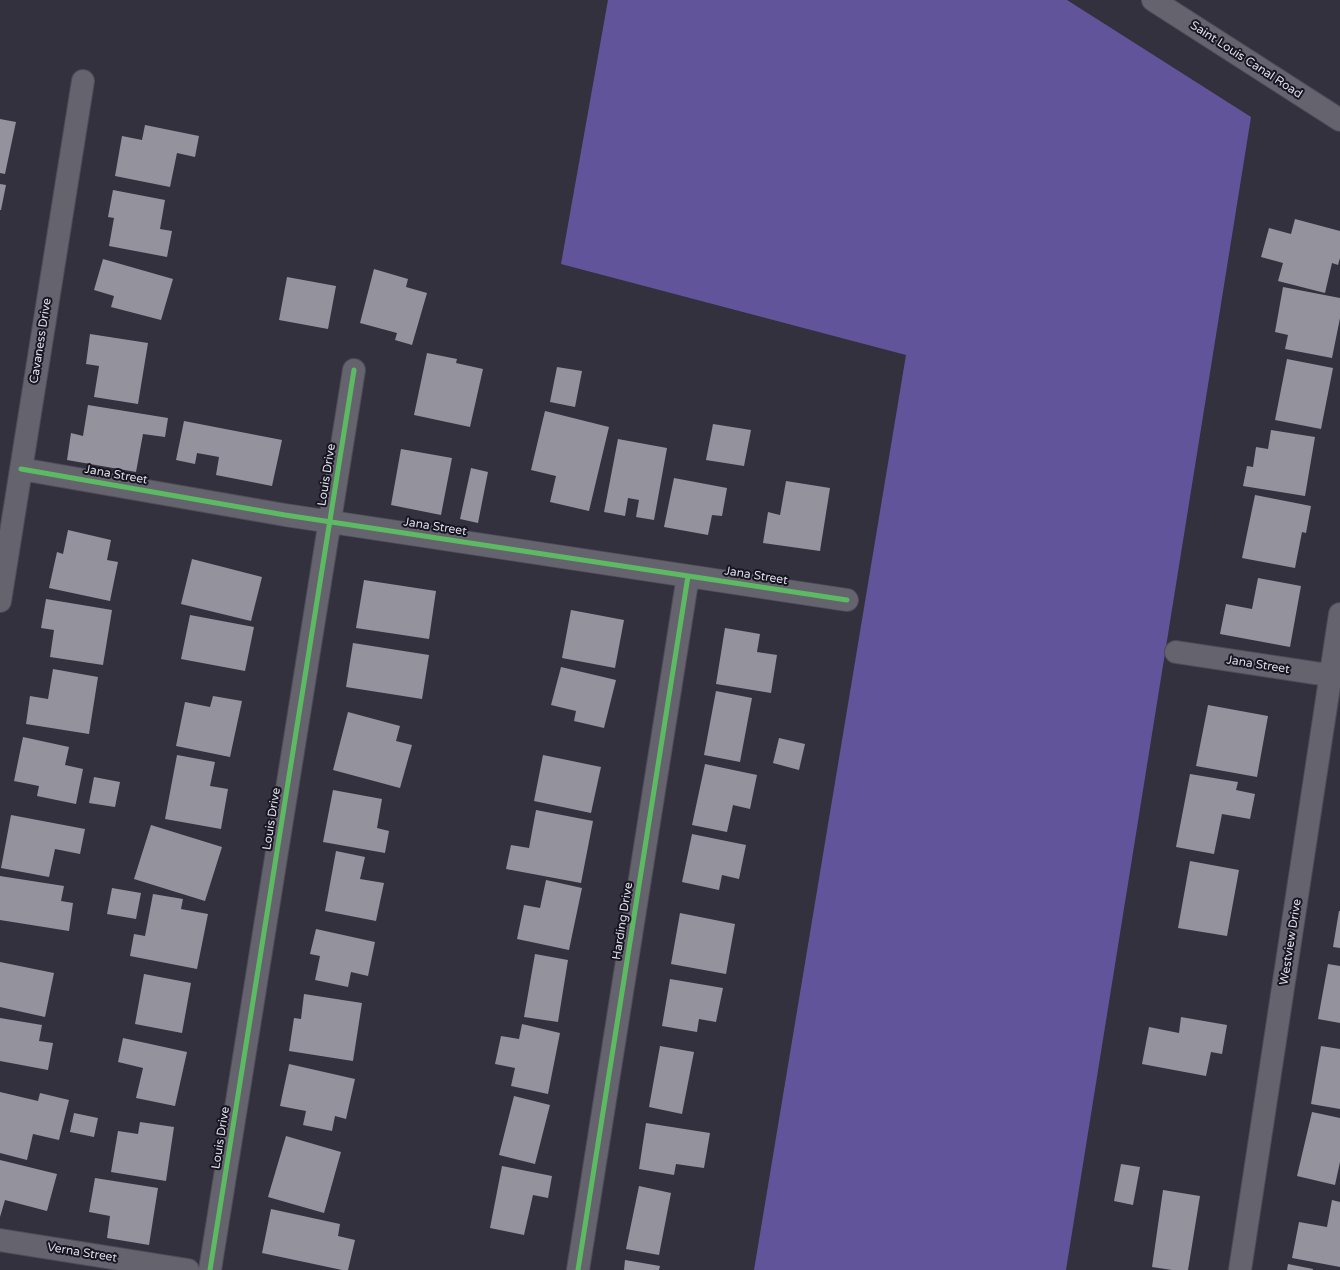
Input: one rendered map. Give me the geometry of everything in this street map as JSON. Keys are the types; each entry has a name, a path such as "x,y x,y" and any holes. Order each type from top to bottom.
{"street":[{"name":"Saint Louis Canal Road","path":"1153,0 1340,120"},
{"name":"Cavaness Drive","path":"0,602 83,81"},
{"name":"Louis Drive","path":"210,1270 354,370"},
{"name":"Jana Street","path":"21,469 278,514 848,600"},
{"name":"Harding Drive","path":"578,1270 688,576"},
{"name":"Westview Drive","path":"1240,1270 1335,677 1340,614"},
{"name":"Jana Street","path":"1176,652 1335,677"},
{"name":"Verna Street","path":"0,1240 188,1270"}],"shaded area":[{"path":"608,0 1067,0 1251,117 1066,1270 754,1270 906,355 561,264"}],"building":[{"path":"0,119 16,122 5,174 0,173"},
{"path":"145,125 199,136 195,157 177,153 170,187 115,176 122,136 142,140"},
{"path":"0,184 6,185 1,210 0,210"},
{"path":"113,190 165,200 160,229 172,231 167,257 109,246 114,218 108,217"},
{"path":"1295,219 1340,231 1340,258 1338,265 1332,263 1325,293 1278,281 1283,263 1261,257 1269,228 1291,234"},
{"path":"103,259 173,279 161,320 111,307 114,296 94,290"},
{"path":"374,269 408,279 406,287 427,293 412,345 395,340 397,333 360,323"},
{"path":"287,277 336,286 328,329 279,320"},
{"path":"1283,287 1340,298 1340,318 1332,358 1285,349 1288,335 1275,332"},
{"path":"90,334 148,343 138,404 94,397 99,366 86,364"},
{"path":"427,353 457,359 456,363 483,369 470,427 414,415"},
{"path":"1287,359 1333,368 1321,429 1275,420"},
{"path":"557,367 582,371 575,407 550,402"},
{"path":"88,405 168,418 165,437 143,434 136,472 67,460 71,433 83,436"},
{"path":"545,411 609,427 589,511 550,502 556,476 531,470"},
{"path":"184,421 282,440 272,486 216,475 219,457 197,453 195,464 176,460"},
{"path":"713,424 751,430 744,466 706,460"},
{"path":"1271,430 1315,437 1305,496 1243,486 1247,466 1253,467 1256,447 1268,449"},
{"path":"618,439 667,448 654,520 636,517 639,500 628,498 625,516 604,512"},
{"path":"401,449 452,458 441,515 391,505"},
{"path":"471,468 488,472 478,523 460,519"},
{"path":"674,478 727,488 722,516 712,515 708,535 664,527"},
{"path":"786,481 830,488 820,551 763,543 768,512 780,515"},
{"path":"1255,495 1311,506 1306,533 1302,532 1295,568 1242,558"},
{"path":"68,530 111,540 107,560 118,562 110,601 49,588 57,552 63,554"},
{"path":"192,559 262,577 251,621 181,604"},
{"path":"1258,578 1301,586 1290,647 1220,634 1226,604 1252,609"},
{"path":"364,580 436,591 429,639 356,628"},
{"path":"46,599 112,610 103,665 50,657 54,630 41,628"},
{"path":"571,610 624,620 615,668 562,658"},
{"path":"190,615 254,627 245,671 181,659"},
{"path":"725,628 760,634 757,652 777,655 771,693 716,684"},
{"path":"353,643 429,655 422,699 346,687"},
{"path":"561,667 616,680 604,728 574,721 576,711 551,705"},
{"path":"53,669 98,677 89,734 26,724 30,696 48,699"},
{"path":"716,691 752,698 740,762 704,755"},
{"path":"213,696 242,701 230,757 176,746 185,702 210,707"},
{"path":"1208,705 1268,716 1257,777 1196,766"},
{"path":"348,712 400,726 396,741 412,745 400,788 333,770"},
{"path":"23,737 69,747 65,765 83,769 76,804 37,796 39,786 14,781"},
{"path":"779,738 805,744 799,770 773,763"},
{"path":"177,755 215,762 210,786 228,789 221,829 165,819"},
{"path":"543,755 601,767 591,813 534,801"},
{"path":"705,764 757,775 750,809 733,805 727,832 692,825"},
{"path":"1190,774 1238,782 1236,790 1255,794 1250,819 1222,814 1214,854 1176,847"},
{"path":"94,777 120,782 115,807 89,803"},
{"path":"333,790 382,799 377,828 389,831 385,853 323,842"},
{"path":"536,810 593,821 581,883 506,869 511,845 529,848"},
{"path":"11,815 85,829 80,854 55,849 49,877 1,868"},
{"path":"151,825 222,847 205,901 134,879"},
{"path":"692,834 746,845 739,879 722,875 719,890 682,882"},
{"path":"336,851 365,857 360,879 384,883 376,921 325,911"},
{"path":"1190,861 1239,870 1227,936 1178,928"},
{"path":"0,876 64,886 61,901 73,903 69,931 0,920"},
{"path":"546,880 582,888 569,950 517,939 524,905 540,908"},
{"path":"112,888 141,893 136,919 107,914"},
{"path":"153,894 183,899 181,909 208,914 197,969 130,956 134,934 145,936"},
{"path":"1340,911 1340,948 1333,947"},
{"path":"680,913 735,924 726,974 671,964"},
{"path":"316,929 375,942 368,976 351,972 348,987 315,980 320,956 310,954"},
{"path":"535,954 568,960 558,1022 524,1017"},
{"path":"0,962 54,973 45,1017 0,1007"},
{"path":"1328,964 1340,966 1340,1023 1318,1019"},
{"path":"144,974 191,983 182,1033 135,1024"},
{"path":"670,979 723,988 716,1022 699,1019 697,1032 662,1026"},
{"path":"304,994 362,1003 353,1061 289,1051 294,1018 301,1019"},
{"path":"1181,1017 1227,1025 1222,1054 1211,1052 1206,1076 1142,1064 1149,1027 1179,1033"},
{"path":"0,1018 42,1025 39,1041 53,1043 48,1070 0,1061"},
{"path":"522,1024 560,1033 548,1094 511,1086 515,1068 495,1064 501,1036 519,1039"},
{"path":"123,1038 187,1052 175,1106 136,1098 143,1068 118,1062"},
{"path":"660,1046 694,1052 682,1114 649,1107"},
{"path":"1321,1046 1340,1049 1340,1109 1311,1104"},
{"path":"289,1064 355,1079 346,1119 335,1116 332,1131 303,1125 306,1111 280,1106"},
{"path":"0,1092 38,1101 40,1093 69,1100 59,1140 33,1134 27,1160 0,1153"},
{"path":"514,1096 550,1105 535,1164 499,1155"},
{"path":"1312,1112 1340,1118 1340,1162 1335,1185 1297,1176"},
{"path":"74,1113 98,1118 94,1137 70,1132"},
{"path":"140,1122 174,1127 166,1181 111,1172 118,1131 138,1134"},
{"path":"646,1123 710,1133 704,1168 676,1164 674,1175 639,1169"},
{"path":"286,1136 341,1152 324,1213 268,1197"},
{"path":"0,1160 57,1174 47,1211 5,1200 0,1217"},
{"path":"1121,1164 1140,1167 1133,1205 1114,1201"},
{"path":"502,1166 552,1176 548,1198 533,1195 524,1235 490,1228"},
{"path":"95,1178 158,1188 149,1245 107,1238 110,1216 89,1212"},
{"path":"639,1186 671,1193 659,1255 626,1249"},
{"path":"1163,1190 1200,1196 1188,1270 1172,1270 1152,1267"},
{"path":"1332,1200 1340,1202 1340,1267 1292,1258 1299,1222 1327,1227"},
{"path":"271,1209 340,1224 338,1236 355,1240 348,1270 262,1253"},
{"path":"625,1260 660,1266 659,1270 624,1270"},
{"path":"1288,1264 1313,1269 1313,1270 1287,1270"}],"cycle path":[{"path":"210,1270 354,370"},
{"path":"21,469 285,515 847,600"},
{"path":"578,1270 688,576"}]}
